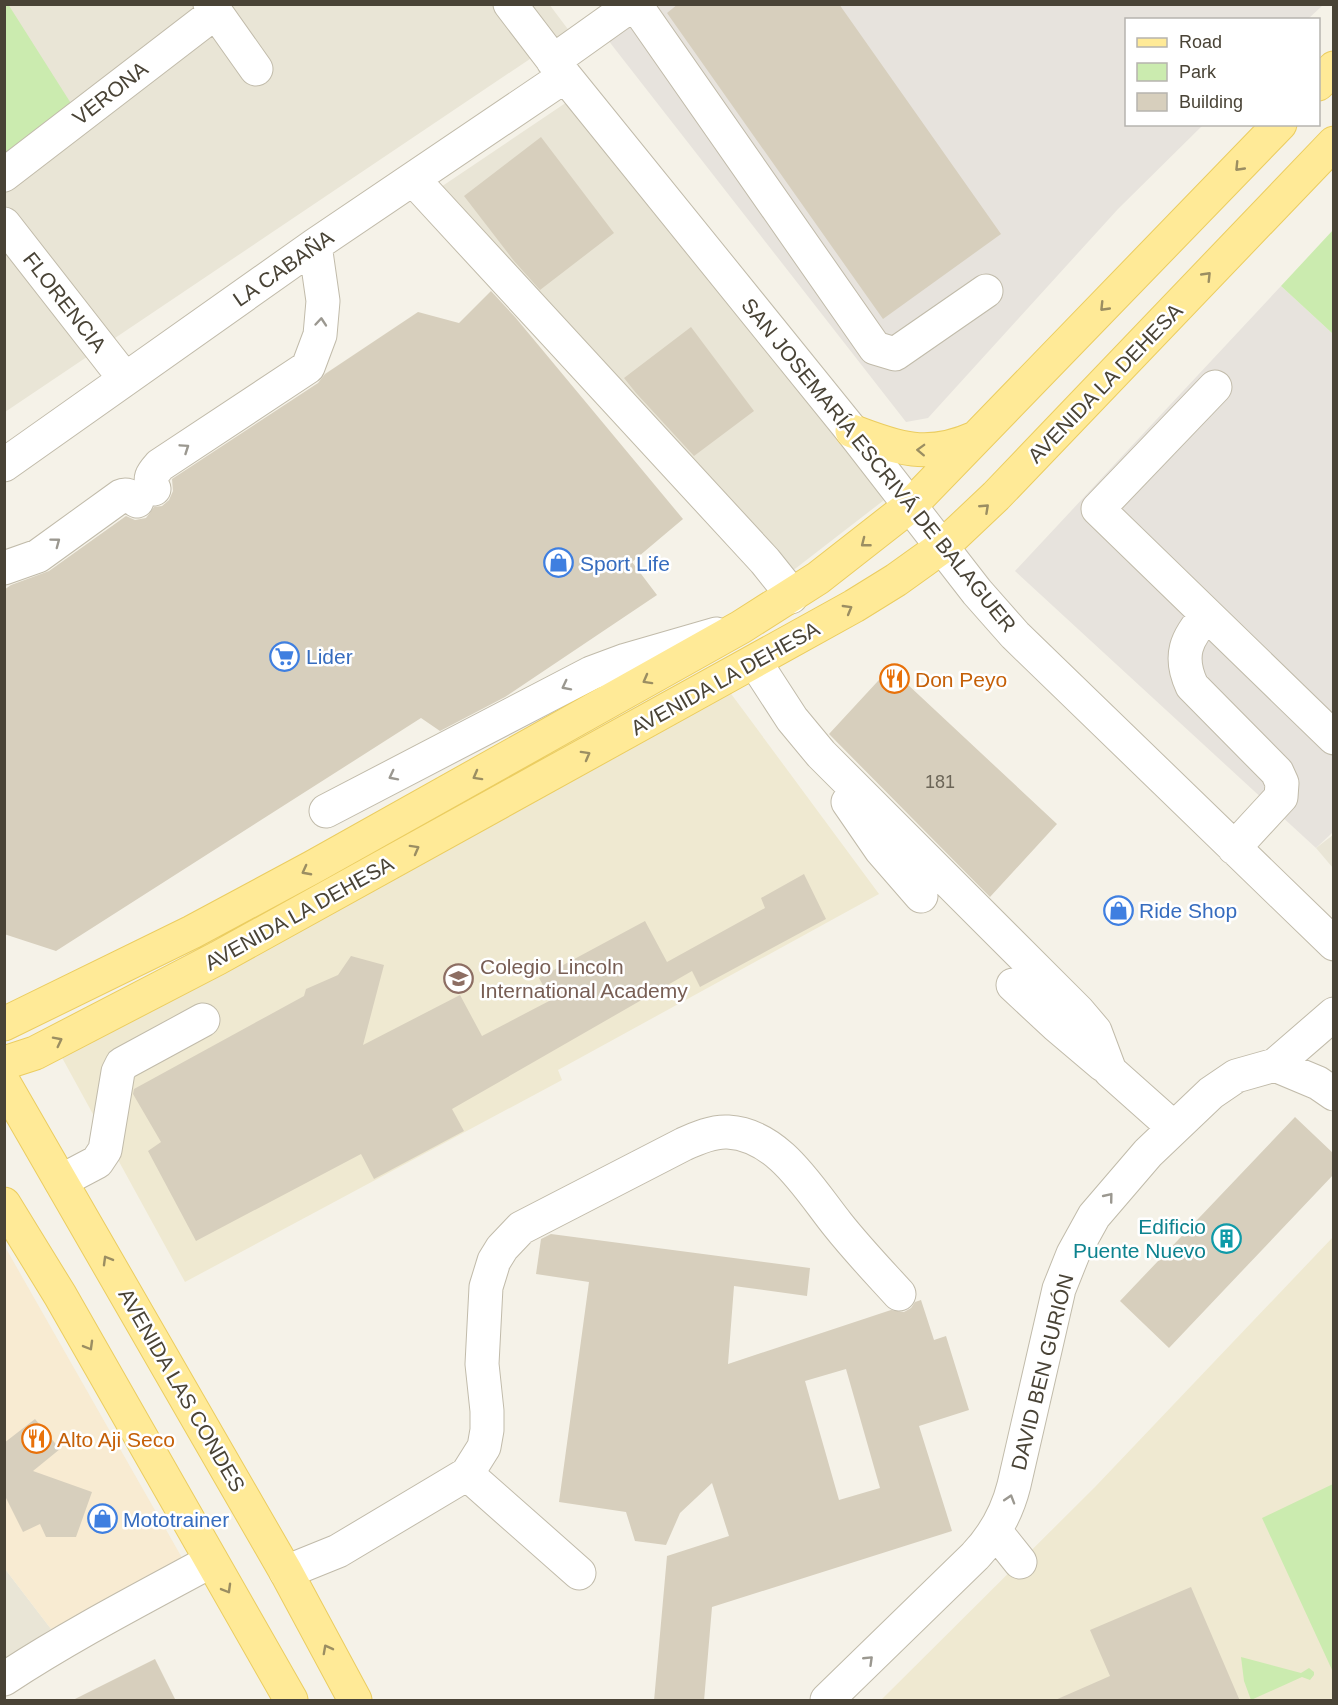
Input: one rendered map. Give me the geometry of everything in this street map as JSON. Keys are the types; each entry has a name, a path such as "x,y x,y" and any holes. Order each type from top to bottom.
{"main road":[{"path":"1320,82 1334,68"},
{"name":"AVENIDA LA DEHESA","path":"4,1024 192,932 313,867 791,597 843,560 910,506 1278,126"},
{"name":"AVENIDA LA DEHESA","path":"4,1063 35,1053 218,958 755,662 896,580 942,547 996,496 1334,143"},
{"path":"852,430 889,445 910,449 945,449 977,437"},
{"name":"AVENIDA LAS CONDES","path":"4,1083 286,1572 355,1701"},
{"path":"4,1131 24,1134 38,1140"},
{"path":"4,1204 17,1242 211,1561 291,1701"}],"street":[{"name":"SAN JOSEMARÍA ESCRIVÁ DE BALAGUER","path":"510,4 559,69 852,430 977,592 1015,635 1334,944"},
{"name":"LA CABAÑA","path":"4,465 315,245 413,179 559,69 634,4"},
{"path":"634,4 875,348 895,354 986,291"},
{"path":"213,8 256,69"},
{"name":"VERONA","path":"4,175 213,8"},
{"path":"413,179 765,561 791,597"},
{"name":"FLORENCIA","path":"4,224 125,379"},
{"path":"4,568 38,556 124,494 145,495 151,477 160,465 308,367 320,335 323,301 315,245"},
{"path":"1215,387 1098,508 1334,738"},
{"path":"1207,615 1188,639 1185,663 1187,675 1192,686 1277,772 1282,783 1281,797 1234,848"},
{"path":"326,811 591,673 626,660 741,627"},
{"path":"755,662 792,719 820,754 1078,1011 1095,1031 1110,1071"},
{"path":"820,754 861,823 900,874 921,896"},
{"path":"1013,985 1174,1128"},
{"name":"DAVID BEN GURIÓN","path":"827,1701 975,1556 996,1532 1009,1504 1059,1289 1073,1254 1094,1216 1121,1182 1211,1093 1236,1076 1275,1065 1334,1014"},
{"path":"61,1181 97,1162 105,1150 118,1072 122,1065 203,1020"},
{"path":"1275,1065 1318,1083 1334,1094"},
{"path":"286,1572 338,1551 467,1474 484,1447 487,1430 482,1364 486,1287 494,1261 502,1248 521,1228 684,1144 704,1135 727,1132 750,1137 766,1145 800,1177 839,1227 899,1294"},
{"path":"467,1474 579,1572"},
{"path":"996,1532 1020,1562"},
{"path":"4,1679 98,1622 211,1561"}],"shaded area":[{"path":"549,4 570,32 5,412 5,5"},
{"path":"607,4 1323,5 1309,18 1125,18 1125,126 1202,126 1118,209 928,418 906,422 590,17"},
{"path":"570,100 888,497 769,589 432,193"},
{"path":"1281,286 1333,334 1333,832 1316,848 1015,571"},
{"name":"Colegio Lincoln International Academy","path":"729,691 879,894 558,1070 562,1080 185,1282 60,1054"},
{"path":"1333,835 1333,868 1316,848"},
{"path":"1333,1237 1333,1700 881,1700 1095,1487"},
{"path":"4,1245 185,1563 51,1629 5,1569"},
{"path":"5,1569 51,1629 4,1659"}],"green space":[{"path":"8,4 72,105 5,154 4,5"},
{"path":"1333,230 1333,334 1281,286"},
{"path":"1333,1484 1333,1672 1262,1518"},
{"path":"1241,1657 1301,1673 1309,1668 1314,1675 1310,1680 1302,1677 1251,1700 1244,1681"}],"building":[{"path":"678,4 839,4 1001,234 883,319 667,13"},
{"path":"541,137 614,233 540,290 514,261 464,196"},
{"name":"Lider","path":"491,291 683,519 632,562 657,595 505,697 440,731 421,718 56,951 4,934 4,590 11,585 49,571 126,516 135,520 146,518 154,507 162,506 169,500 173,491 172,479 318,383 325,374 418,312 459,323"},
{"path":"691,327 754,411 694,456 624,378"},
{"path":"890,668 1057,824 990,897 829,734"},
{"path":"804,874 826,919 700,987 692,971 452,1109 464,1131 374,1179 361,1154 196,1241 148,1151 161,1142 133,1094 134,1089 304,996 306,989 338,975 351,956 384,965 363,1045 460,995 482,1036 551,1000 539,978 645,921 667,962 765,908 761,898"},
{"name":"Edificio Puente Nuevo","path":"1295,1117 1334,1154 1334,1174 1169,1348 1120,1301"},
{"path":"551,1234 810,1268 807,1296 734,1286 728,1364 891,1310 904,1312 915,1302 921,1300 934,1340 946,1336 969,1410 919,1426 952,1531 712,1607 704,1701 654,1701 667,1556 729,1536 712,1483 680,1513 666,1545 635,1541 626,1512 559,1502 589,1282 536,1274 541,1239","holes":["846,1369 880,1488 839,1500 805,1381"]},
{"path":"35,1419 60,1449 33,1471 92,1492 76,1537 46,1537 40,1524 23,1532 4,1494 4,1443"},
{"path":"1191,1587 1240,1701 1053,1701 1110,1676 1090,1630"},
{"path":"155,1659 176,1701 71,1701"}],"place":[{"name":"Sport Life","path":"559,563"},
{"name":"Lider","path":"285,656"},
{"name":"Don Peyo","path":"894,679"},
{"name":"Ride Shop","path":"1118,910"},
{"name":"Colegio Lincoln International Academy","path":"459,978"},
{"name":"Edificio Puente Nuevo","path":"1227,1238"},
{"name":"Alto Aji Seco","path":"36,1439"},
{"name":"Mototrainer","path":"102,1519"}]}
